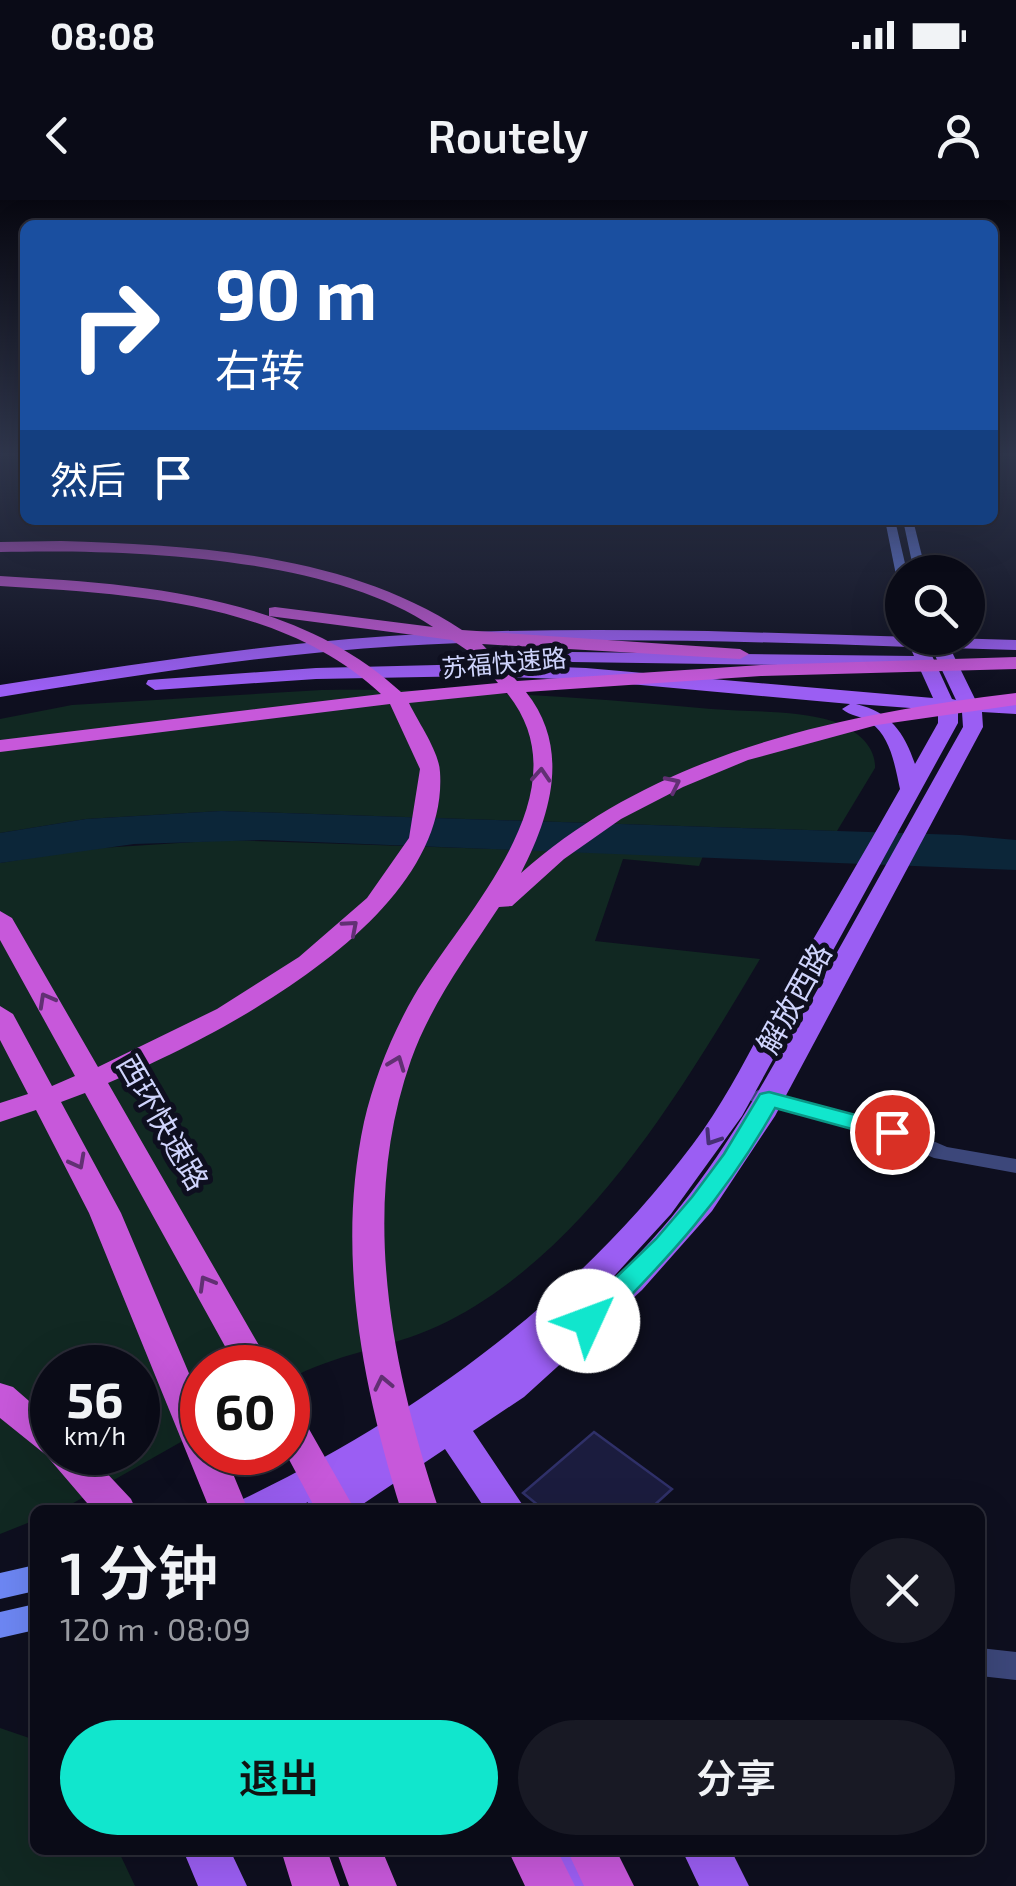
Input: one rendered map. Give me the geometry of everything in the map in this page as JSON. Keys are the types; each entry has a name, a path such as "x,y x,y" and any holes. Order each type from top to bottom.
{"highway":[{"path":"0,547 160,550 305,572 402,605 454,632 509,680 532,718 542,756 542,786 518,856 425,1000 394,1068 374,1149 369,1192 369,1273 380,1371 398,1446 418,1505"},
{"path":"0,581 85,586 502,641 735,654 1016,661"},
{"path":"0,1113 72,1090 172,1045 317,956 379,902 401,874 429,810 430,762 416,726 395,695 358,665 316,641 267,621 200,604 85,586"},
{"name":"苏福快速路","path":"1,757 242,714 522,685 806,668 1016,661"},
{"name":"苏福快速路","path":"1,757 531,699 753,685 1016,678"},
{"path":"458,948 562,848 682,779 752,752 833,728 908,712 1016,699"},
{"name":"西环快速路","path":"0,918 242,1345"},
{"path":"0,1014 105,1212 180,1392"},
{"path":"0,1397 30,1423"},
{"path":"310,1448 354,1493"},
{"path":"84,1475 112,1505"},
{"path":"215,1475 227,1505"},
{"path":"306,1855 316,1886"},
{"path":"361,1855 373,1886"},
{"path":"534,1855 552,1886"},
{"path":"593,1855 610,1886"}],"main road":[{"path":"0,690 106,675 564,643 885,648"},
{"path":"985,647 1016,646"},
{"path":"0,702 106,688 411,668 623,656 885,650"},
{"path":"932,655 945,704"},
{"path":"934,655 969,706"},
{"path":"411,668 1016,708"},
{"path":"411,668 453,677 861,710 893,734 910,789"},
{"name":"解放西路","path":"880,870 891,824 948,723 945,704"},
{"name":"解放西路","path":"286,1505 354,1493 444,1418 637,1234 706,1148 755,1095 880,870 918,830 973,727 969,706"},
{"path":"444,1418 504,1505"},
{"path":"0,1586 30,1579"},
{"path":"0,1625 30,1618"},
{"path":"208,1855 222,1886"},
{"path":"567,1855 586,1886"},
{"path":"708,1855 725,1886"}],"street":[{"path":"755,1095 892,1132 942,1153 1016,1166"},
{"path":"985,1663 1016,1666"}],"green space":[{"path":"322,690 516,694 803,715 832,721 855,733 872,752 875,768 837,831 221,811 86,819 0,833 0,719 72,705"},
{"path":"226,840 703,856 699,866 623,859 595,941 760,959 696,1063 624,1167 539,1258 490,1296 438,1326 310,1369 310,1345 180,1345 180,1442 160,1454 160,1345 30,1345 30,1475 123,1475 70,1505 30,1505 30,1522 0,1534 0,863 85,849"},
{"path":"0,1728 30,1738 30,1855 120,1855 135,1886 0,1886"}],"water":[{"path":"221,811 960,835 1016,840 1016,870 262,840 134,844 0,863 0,833 86,819"}],"building":[{"path":"594,1432 672,1489 654,1505 538,1505 523,1493"}],"route":[{"path":"588,1321 665,1246 701,1204 769,1099 892,1132"}]}
